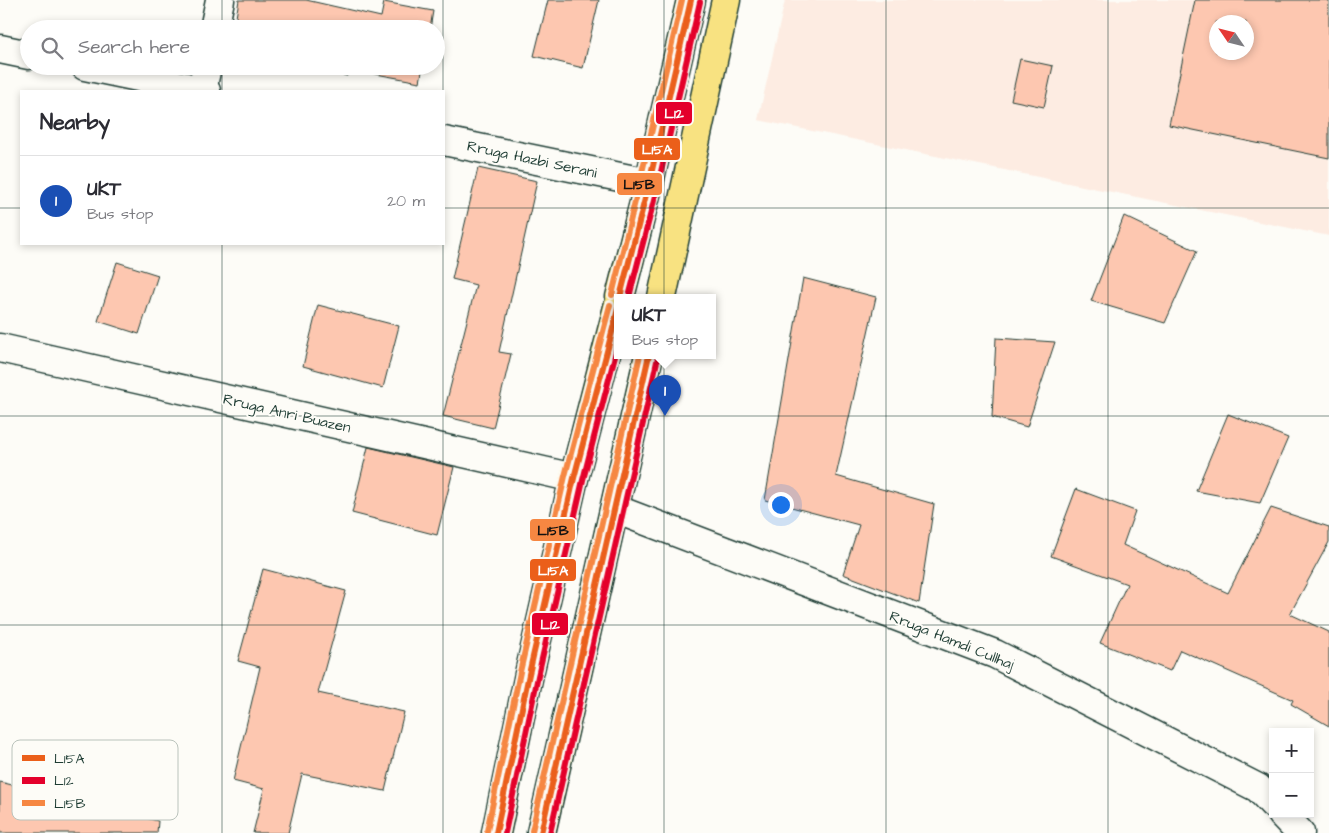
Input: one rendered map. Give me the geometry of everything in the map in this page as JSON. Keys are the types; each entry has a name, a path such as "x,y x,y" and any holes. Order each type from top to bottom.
{"main road":[{"path":"621,294 649,183 691,0"},
{"path":"663,294 726,0"},
{"path":"496,833 574,478 614,323"},
{"path":"541,833 648,359"}],"street":[{"path":"216,20 220,0"},
{"path":"0,49 20,52"},
{"path":"149,75 205,83"},
{"name":"Rruga Hazbi Serani","path":"445,140 649,183"},
{"name":"Rruga Anri Buazen","path":"0,348 574,478"},
{"name":"Rruga Hamdi Cullhaj","path":"615,509 995,654 1258,788 1269,800"},
{"path":"1286,818 1300,833"}],"shaded area":[{"path":"785,0 1329,0 1329,236 758,120"}],"building":[{"path":"239,0 306,0 381,17 384,2 433,11 432,20 236,20"},
{"path":"548,0 599,0 583,68 534,56"},
{"path":"1195,0 1329,0 1329,158 1169,125"},
{"path":"1020,59 1053,66 1044,107 1011,100"},
{"path":"381,75 421,75 420,82"},
{"path":"478,168 537,181 499,352 511,354 493,428 443,416 476,285 452,279"},
{"path":"1124,216 1197,251 1165,323 1091,301"},
{"path":"117,262 158,275 139,334 98,321"},
{"path":"803,278 876,297 836,476 934,504 919,603 843,574 859,525 765,500"},
{"path":"318,305 399,326 383,388 303,366"},
{"path":"996,338 1055,342 1027,427 992,417"},
{"path":"1228,414 1288,438 1260,503 1196,491"},
{"path":"368,447 454,467 437,535 352,513"},
{"path":"1076,489 1135,511 1123,545 1228,593 1271,508 1329,527 1329,542 1290,614 1329,632 1329,726 1291,704 1293,700 1180,650 1170,671 1100,643 1127,584 1051,556"},
{"path":"263,569 346,591 318,693 404,712 385,791 302,774 288,833 253,833 264,789 233,781 260,667 238,661"},
{"path":"0,782 12,785 12,820 158,821 157,833 0,833"}],"transit line":[{"name":"L15B","path":"612,295 682,0"},
{"name":"L15A","path":"621,294 649,183 691,0"},
{"name":"L12","path":"630,294 658,185 700,2"},
{"name":"L15B","path":"487,831 520,672 565,476 610,305"},
{"name":"L15A","path":"496,833 529,674 574,478 614,324"},
{"name":"L12","path":"505,833 538,676 583,480 614,359"},
{"name":"L15B","path":"532,831 639,359"},
{"name":"L15A","path":"541,833 648,359"},
{"name":"L12","path":"550,833 658,359"}],"place":[{"name":"UKT","path":"665,416"}]}
